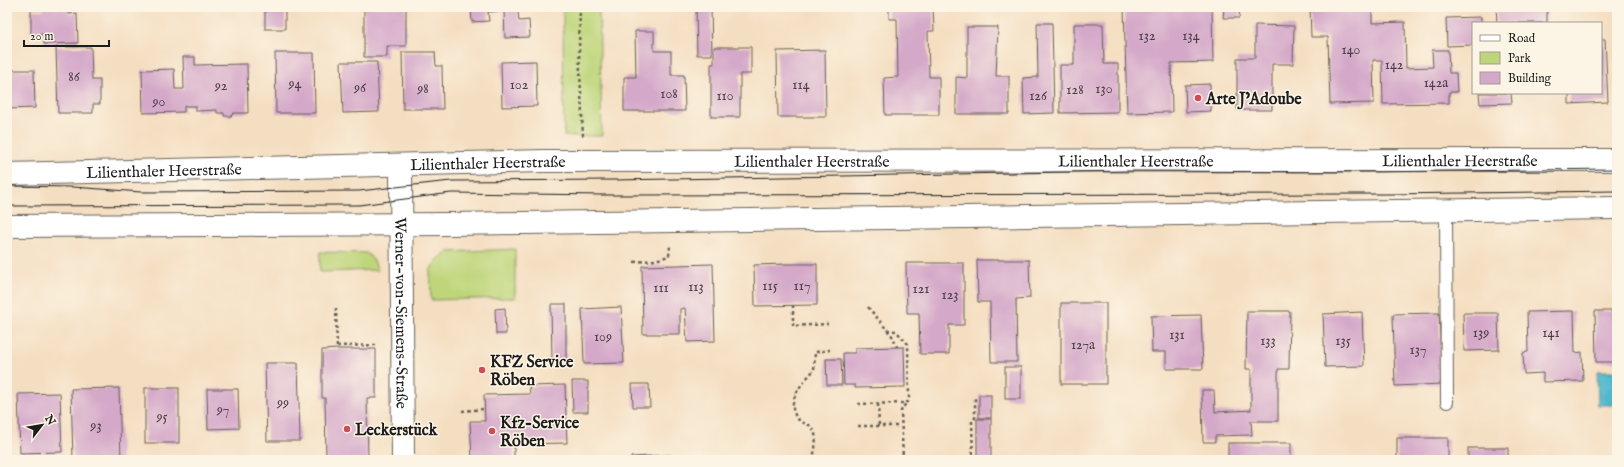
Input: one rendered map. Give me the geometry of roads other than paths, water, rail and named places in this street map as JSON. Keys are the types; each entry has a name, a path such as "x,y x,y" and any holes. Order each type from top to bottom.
{"main road":[{"name":"Lilienthaler Heerstraße","path":"7,174 584,161 1617,160"},
{"name":"Werner-von-Siemens-Straße","path":"401,166 404,460"},
{"path":"7,226 402,224 1617,208"}],"lane":[{"path":"1446,210 1447,402"}],"water":[{"path":"1597,371 1616,371 1617,405 1598,405"}],"tram line":[{"path":"7,186 73,187 141,192 359,191 451,181 614,180 1127,171 1365,172 1617,169"},
{"path":"7,206 359,205 451,193 603,195 1388,194 1617,191"}],"place":[{"name":"Arte J’Adoube","path":"1198,98"},
{"name":"KFZ Service Röben","path":"482,370"},
{"name":"Leckerstück","path":"347,429"},
{"name":"Kfz-Service Röben","path":"492,431"}]}
